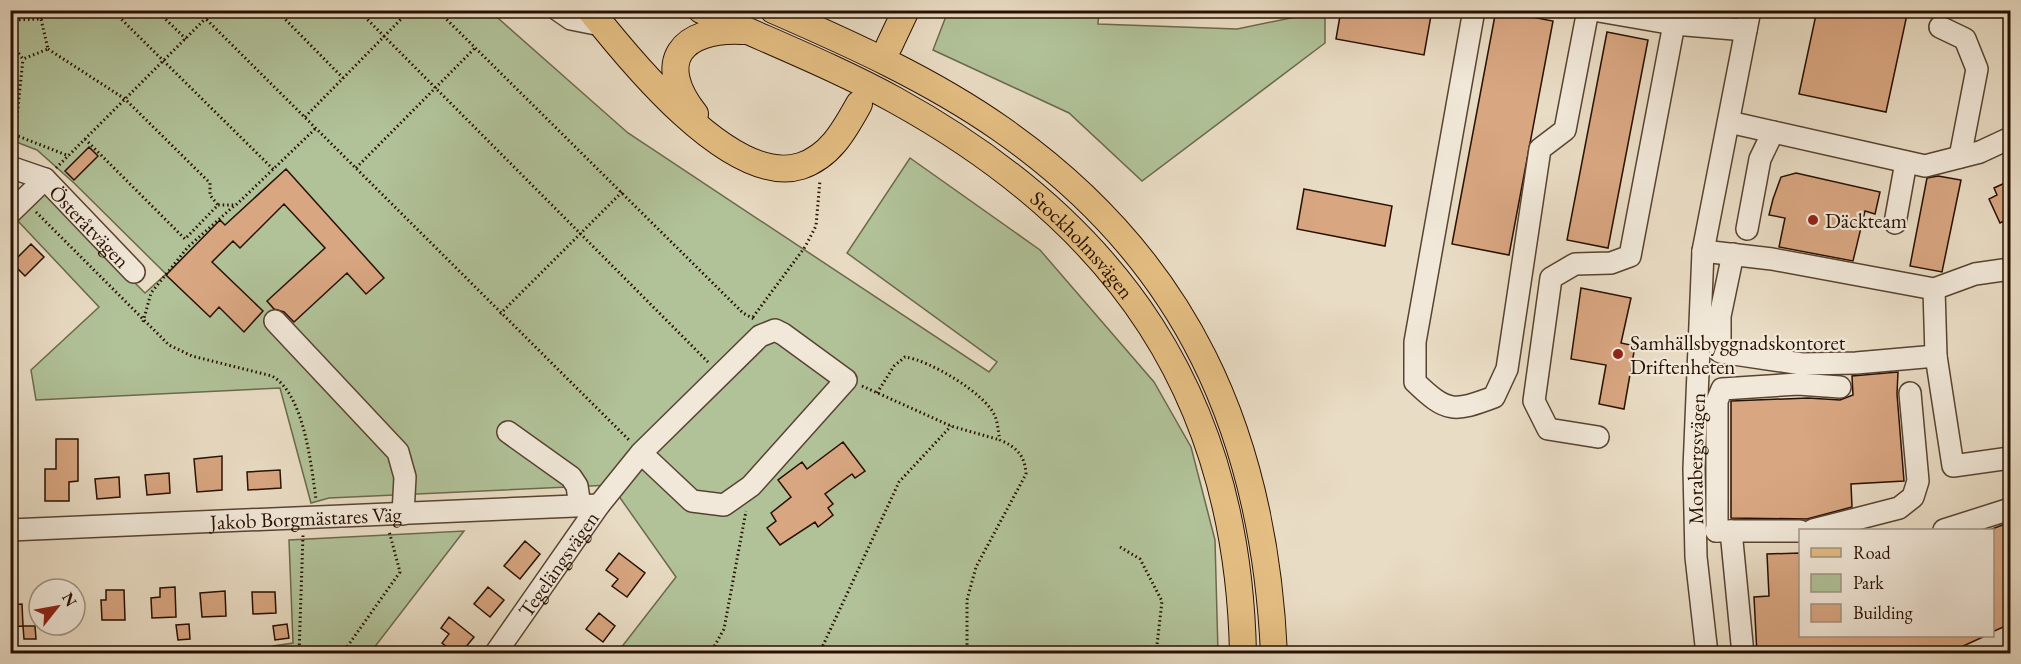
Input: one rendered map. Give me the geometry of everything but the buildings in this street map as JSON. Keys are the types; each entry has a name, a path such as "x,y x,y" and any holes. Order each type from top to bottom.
{"main road":[{"name":"Stockholmsvägen","path":"701,10 894,100 969,144 1030,190 1062,218 1122,283 1146,315 1184,384 1211,454 1230,522 1243,654"},
{"name":"Stockholmsvägen","path":"772,10 927,83 1000,128 1070,182 1137,252 1164,288 1187,325 1224,398 1239,439 1260,519 1269,568 1274,654"},
{"path":"889,46 906,10"},
{"path":"596,18 653,85 712,135 752,162 771,168 787,169 802,165 824,154 844,130 859,104"},
{"path":"712,135 681,92 676,79 678,56 683,47 700,34 724,30 746,31"}],"street":[{"path":"558,10 571,19 596,18"},
{"path":"1474,10 1415,342 1415,382 1436,402 1464,409 1494,396 1506,369 1540,149 1565,130 1588,10"},
{"path":"1593,10 1674,24 1748,20"},
{"name":"Morabergsvägen","path":"1707,654 1695,531 1694,458 1703,251 1748,20"},
{"path":"1598,437 1548,429 1534,401 1551,278 1575,264 1611,263 1630,256 1674,24"},
{"path":"1940,27 1965,39 1977,69 1960,157"},
{"path":"1729,122 1925,166 1980,152 2010,138"},
{"path":"1747,229 1760,159 1773,132"},
{"path":"1895,223 1906,162"},
{"name":"Österåtvägen","path":"10,167 45,179 135,272"},
{"path":"17,207 45,179"},
{"path":"1703,251 1733,254 1934,289 1975,274 2010,269"},
{"path":"1733,254 1720,316 1720,352 1802,364 1856,363 1936,356"},
{"path":"1934,289 1936,356 1953,466 2010,458"},
{"path":"274,321 398,452 405,477 394,514"},
{"name":"Tegelängsvägen","path":"495,654 590,505 760,336 775,330 846,380"},
{"path":"642,453 692,501 724,505 751,486 846,380"},
{"path":"1743,654 1724,531 1717,401 1722,389 1798,384 1840,387"},
{"path":"1821,529 1899,508 1913,497 1918,481 1910,393"},
{"path":"508,432 571,477 590,505"},
{"name":"Jakob Borgmästares Väg","path":"10,530 590,505"},
{"path":"1950,529 2010,509"},
{"path":"1695,531 1799,531"}],"path":[{"path":"10,20 41,19 50,10"},
{"path":"112,10 274,170"},
{"path":"156,10 186,39"},
{"path":"197,10 642,453"},
{"path":"45,179 165,62 214,10"},
{"path":"276,10 343,78"},
{"path":"358,10 720,374"},
{"path":"305,117 410,10"},
{"path":"437,10 743,313 753,317 805,247 816,226 820,172"},
{"path":"41,19 48,49 125,99 210,183 210,195 218,206"},
{"path":"10,42 23,59 13,134 69,156"},
{"path":"356,168 475,48"},
{"path":"23,59 48,49"},
{"path":"143,322 151,293 188,247 316,129"},
{"path":"85,139 185,238 218,206 236,205"},
{"path":"500,314 622,192"},
{"path":"17,207 143,322 176,349 192,356 272,376 288,388 309,453 311,518 299,654"},
{"path":"877,393 894,366 905,357 920,359 986,402 995,417 1000,440"},
{"path":"846,380 951,426 1014,446 1026,462 1026,474 976,567 967,600 967,654"},
{"path":"819,654 899,482 951,426"},
{"path":"710,654 724,630 751,486"},
{"path":"342,654 400,572 394,514"},
{"path":"1120,547 1140,559 1162,601 1156,654"}],"green space":[{"path":"10,11 490,11 628,133 989,372 997,362 847,253 910,158 1040,250 1154,382 1191,447 1215,540 1218,653 617,653 676,577 611,485 329,498 311,503 280,388 36,400 31,370 99,307 17,220 43,191 145,293 166,274 74,183 37,150 11,140"},
{"path":"948,11 1099,11 1098,24 1237,29 1325,11 1325,43 1142,181 1069,113 933,50"},
{"path":"464,531 370,653 269,653 273,646 293,643 289,540"}],"place":[{"name":"Däckteam","path":"1813,220"},
{"name":"Samhällsbyggnadskontoret Driftenheten","path":"1618,354"}]}
